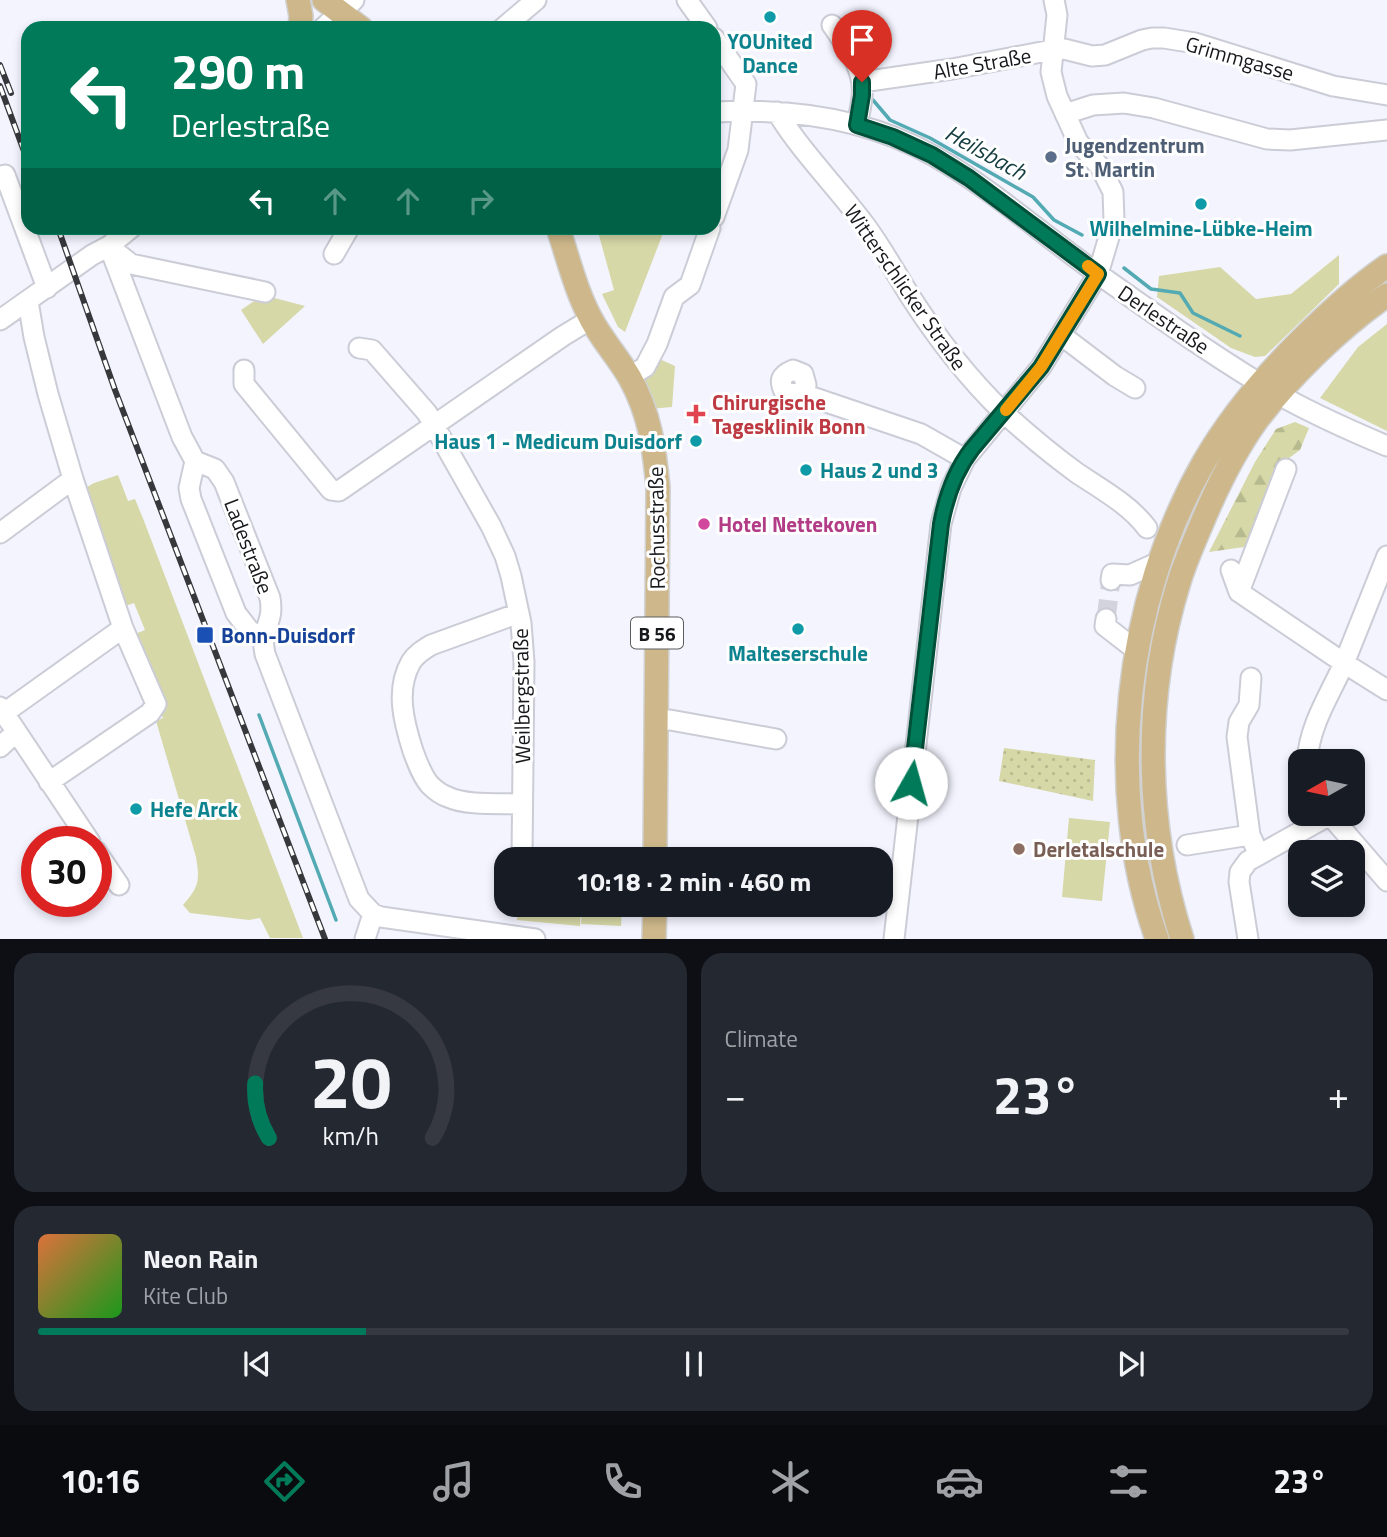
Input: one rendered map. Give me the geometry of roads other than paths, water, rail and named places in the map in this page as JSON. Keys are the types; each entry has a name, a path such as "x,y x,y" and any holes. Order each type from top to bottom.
{"main road":[{"path":"298,0 301,21"},
{"path":"335,10 351,21"},
{"name":"B 56","path":"560,235 591,319 629,377"},
{"path":"1182,939 1163,862 1155,806 1153,738 1162,647 1179,582 1220,481 1257,421 1268,389 1329,312 1359,285 1387,266"},
{"path":"1157,939 1136,855 1128,776 1129,705 1136,650 1159,562 1182,505 1204,462 1231,419 1387,295"},
{"name":"Rochusstraße","path":"629,377 643,405 653,439 658,486 655,847"},
{"path":"654,939 655,917"}],"street":[{"path":"511,21 536,0"},
{"path":"687,0 702,21"},
{"name":"Alte Straße","path":"862,82 952,69 1052,50 1057,15 1054,0"},
{"path":"832,25 855,59 862,82 857,125"},
{"name":"Grimmgasse","path":"1052,50 1064,49 1092,56 1105,55 1152,38 1164,38 1195,43 1333,86 1387,95"},
{"path":"721,48 746,83 738,150 721,197"},
{"path":"894,939 941,524 951,488 965,459 1041,367 1061,335 1098,274 1114,220 1113,192 1101,168 1078,142 1056,96 1051,72 1052,50"},
{"path":"1065,114 1093,105 1124,103 1154,108 1267,139 1300,139 1387,130"},
{"name":"Derlestraße","path":"721,112 778,111 818,116 893,137 932,155 960,172 1098,274 1268,389 1387,446"},
{"name":"Witterschlicker Straße","path":"778,111 792,136 886,254 937,336 966,373 1004,413 1067,466 1138,516 1147,528"},
{"path":"5,175 21,218"},
{"path":"27,235 47,288"},
{"path":"0,320 122,235"},
{"path":"334,254 345,235"},
{"path":"629,377 645,367 657,344 674,297 690,285 708,235"},
{"path":"109,246 131,264 265,292"},
{"name":"Ladestraße","path":"109,246 182,437 195,461 215,469 224,481 271,607 264,639 265,654 359,899 373,914"},
{"path":"28,301 45,383 73,479 123,628 156,704 150,713 49,782"},
{"path":"243,370 244,384 331,491 339,491 591,319"},
{"path":"1061,335 1135,388"},
{"name":"Weilbergstraße","path":"359,348 372,350 426,413 476,497 505,556 514,585 524,662 522,847"},
{"path":"803,394 921,434 965,459"},
{"path":"195,461 189,488 191,499 236,613 249,630 264,639"},
{"path":"1239,592 1286,469"},
{"path":"0,533 73,479"},
{"path":"1308,749 1316,719 1344,663 1387,556"},
{"path":"1111,580 1112,574 1130,575 1159,562"},
{"path":"1231,570 1239,592 1387,690"},
{"path":"519,613 431,645 419,652 411,663 404,682 402,703 406,727 418,764 430,786 449,798 471,803 522,804"},
{"path":"1106,619 1105,626 1136,650"},
{"path":"79,826 2,710 123,628"},
{"path":"1251,678 1249,705 1239,722 1237,737 1250,835 1259,855"},
{"path":"657,720 776,739"},
{"path":"0,747 16,732"},
{"path":"1248,939 1239,882 1240,872 1248,861 1309,826"},
{"path":"1339,826 1387,881"},
{"path":"1187,845 1250,835"},
{"path":"112,875 119,885"},
{"path":"365,939 373,914 535,939"}],"waterway":[{"name":"Heilsbach","path":"873,100 890,120 930,138 1033,197 1054,220 1082,235"},
{"name":"Heilsbach","path":"1124,268 1151,289 1180,293 1193,313 1240,336"},
{"path":"259,715 336,920"}],"tunnel":[{"path":"1106,619 1111,580"}],"railway":[{"path":"0,65 11,93"},
{"path":"0,86 21,143"},
{"path":"60,235 115,390 325,939"}],"place":[{"name":"YOUnited Dance","path":"770,17"},
{"name":"Jugendzentrum St. Martin","path":"1051,157"},
{"name":"Wilhelmine-Lübke-Heim","path":"1201,204"},
{"name":"Chirurgische Tagesklinik Bonn","path":"696,414"},
{"name":"Haus 1 - Medicum Duisdorf","path":"696,441"},
{"name":"Haus 2 und 3","path":"806,470"},
{"name":"Hotel Nettekoven","path":"704,524"},
{"name":"Malteserschule","path":"798,629"},
{"name":"Bonn-Duisdorf","path":"205,635"},
{"name":"Hefe Arck","path":"136,809"},
{"name":"Derletalschule","path":"1019,849"}]}
